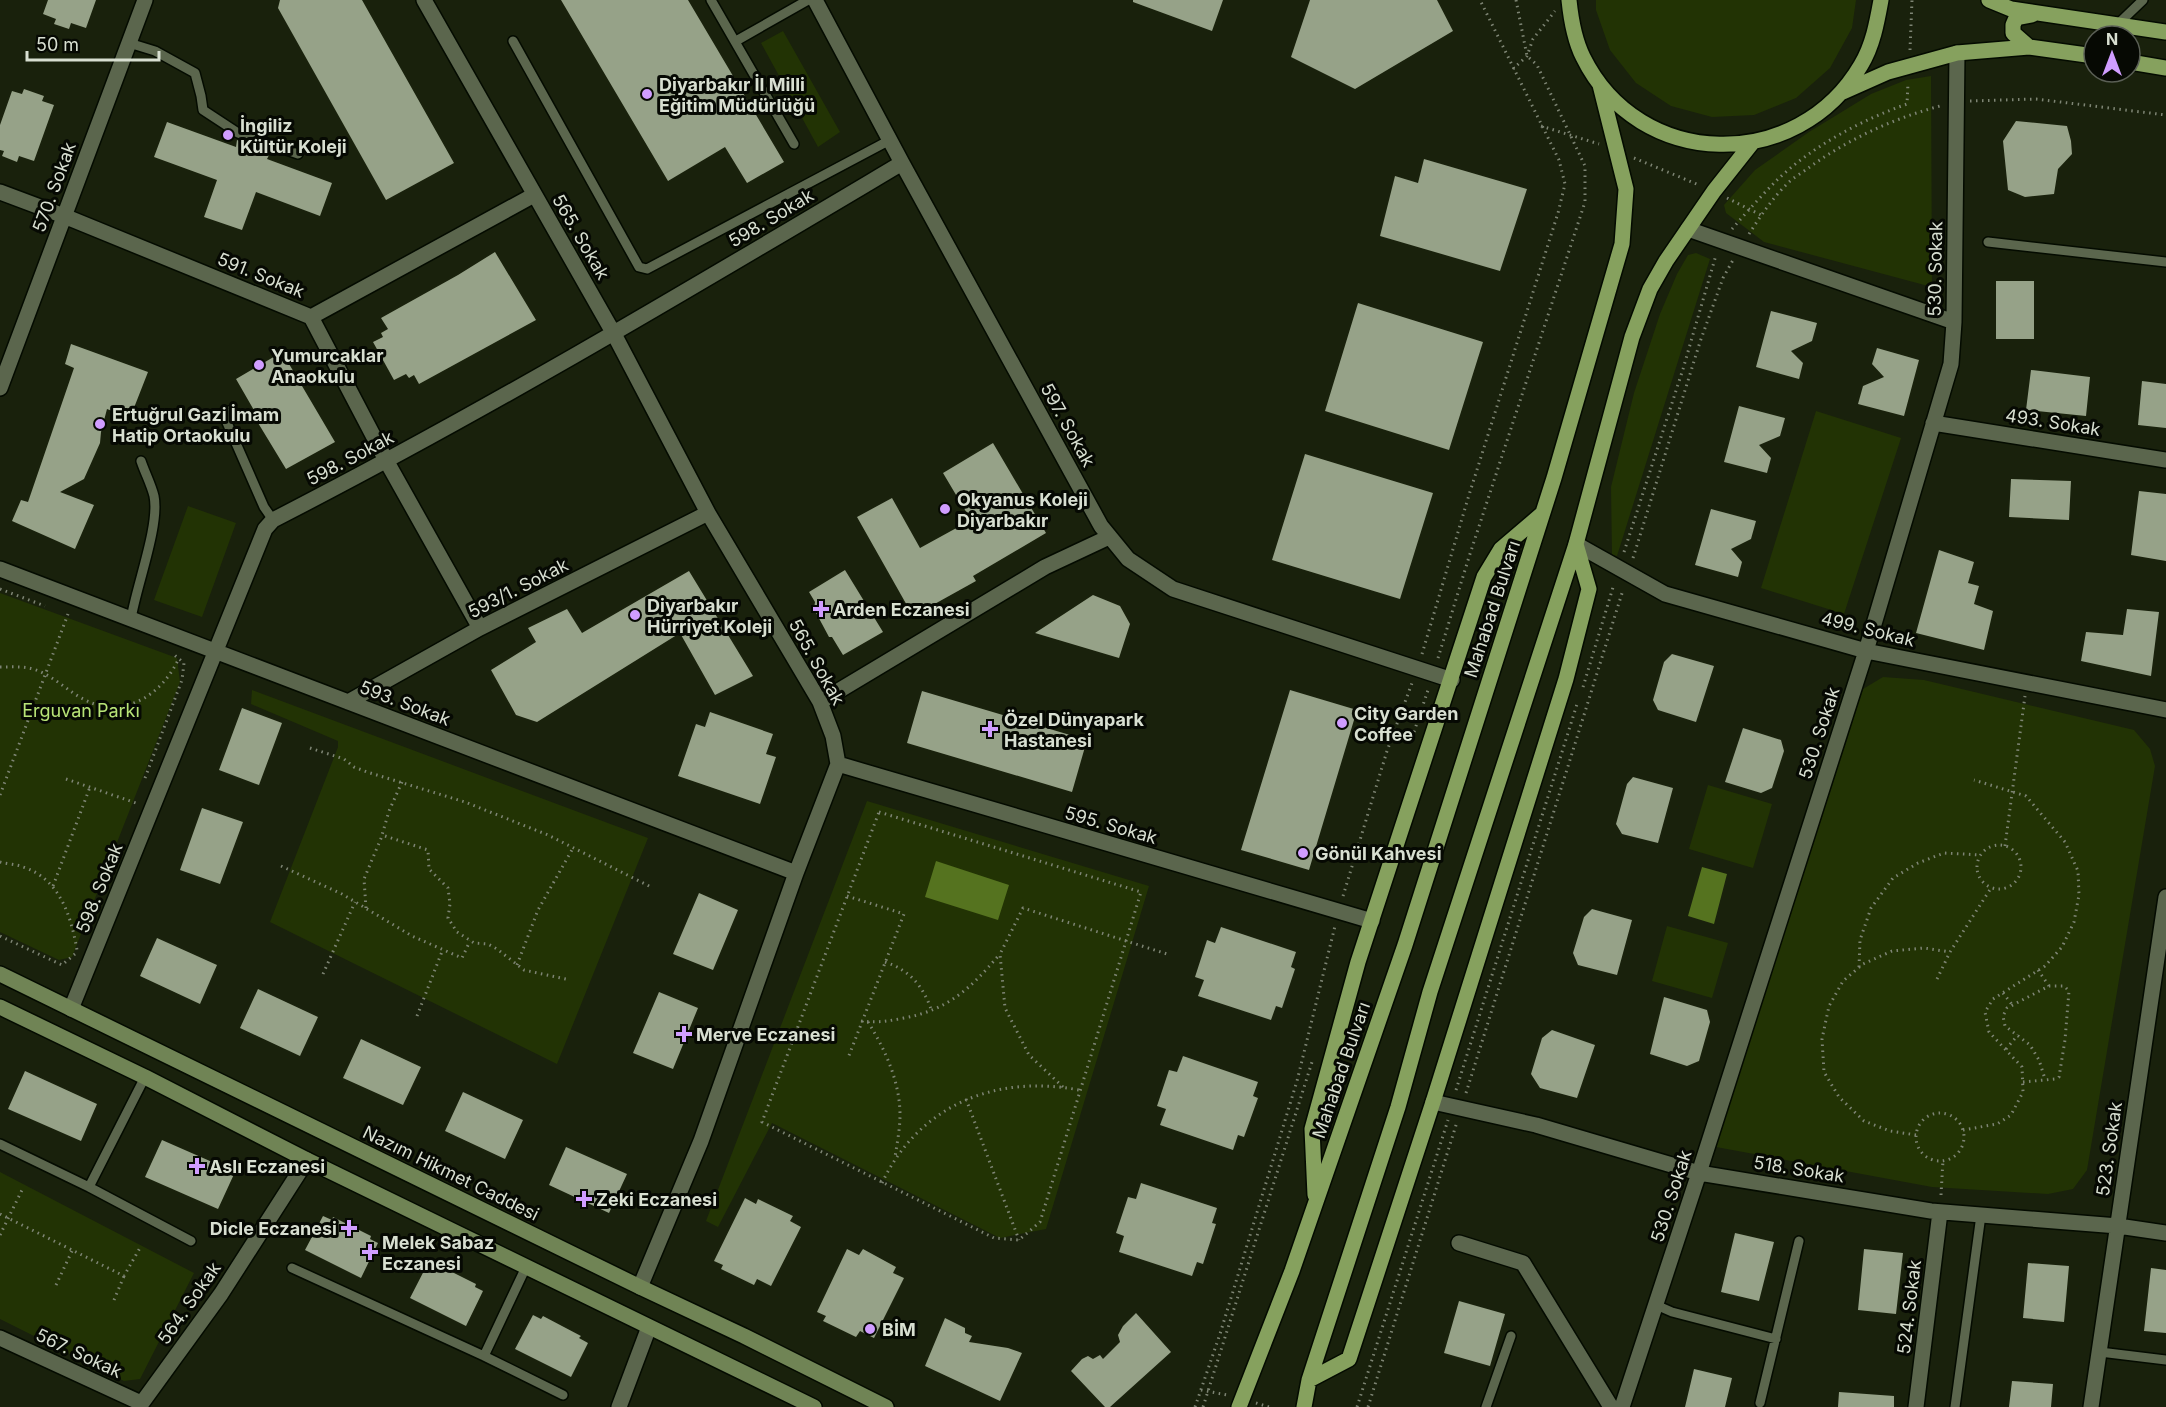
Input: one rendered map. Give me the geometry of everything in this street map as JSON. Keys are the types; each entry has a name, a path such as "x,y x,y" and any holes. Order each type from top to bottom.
{"main road":[{"path":"1563,4 1583,57 1600,85 1631,115 1668,135 1710,145 1752,143 1786,133 1817,116 1843,92 1862,64 1875,33 1881,0"},
{"path":"1989,0 2011,9 2109,24"},
{"path":"2029,47 2013,33 2013,25 2016,18 2038,14"},
{"path":"2142,29 2166,32"},
{"path":"1843,92 1888,72 1957,53 2029,47 2082,54"},
{"path":"2142,64 2166,68"},
{"name":"Mahabad Bulvarı","path":"1239,1407 1292,1271 1405,945 1543,513 1622,244 1626,189 1600,85"},
{"path":"1304,1407 1309,1380 1398,1107 1430,992 1576,544 1632,338 1650,289 1714,191 1752,143"},
{"path":"1316,1203 1312,1129 1358,962 1484,578 1501,549 1543,513"},
{"path":"1309,1380 1349,1359 1433,1102 1566,679 1589,589 1576,544"},
{"name":"Nazım Hikmet Caddesi","path":"0,974 886,1407"},
{"path":"0,1006 307,1160 814,1407"}],"street":[{"name":"570. Sokak","path":"0,388 145,0"},
{"name":"565. Sokak","path":"424,0 614,334 708,513 820,702 833,736 838,764"},
{"name":"597. Sokak","path":"815,0 1101,526 1128,559 1173,589 1452,680"},
{"name":"530. Sokak","path":"1622,1407 1866,651 1951,364 1954,322 1957,53"},
{"name":"598. Sokak","path":"71,1009 265,529 273,520 387,462 614,334 902,163"},
{"name":"591. Sokak","path":"0,192 311,317 387,462 480,628"},
{"path":"311,317 534,195"},
{"path":"1688,229 1954,322"},
{"name":"493. Sokak","path":"1933,423 2166,460"},
{"name":"593/1. Sokak","path":"348,702 480,628 708,513"},
{"path":"820,702 1045,567 1109,537"},
{"name":"499. Sokak","path":"1576,544 1665,594 1866,651 2166,711"},
{"name":"593. Sokak","path":"0,569 796,873"},
{"path":"640,1287 700,1141 796,873 838,764"},
{"name":"595. Sokak","path":"838,764 1372,921"},
{"name":"523. Sokak","path":"2091,1407 2162,957 2166,897"},
{"name":"518. Sokak","path":"1433,1102 1536,1125 1699,1173 1940,1212 2118,1226 2166,1233"},
{"name":"564. Sokak","path":"140,1405 221,1294 307,1160"},
{"name":"524. Sokak","path":"1916,1407 1940,1212"},
{"path":"1459,1243 1523,1263 1611,1407"},
{"path":"619,1407 648,1327"},
{"name":"567. Sokak","path":"0,1338 140,1405"}],"lane":[{"path":"711,0 794,144"},
{"path":"736,41 808,0"},
{"path":"2117,24 2143,0"},
{"path":"513,41 639,267 647,269 890,140"},
{"path":"129,43 155,51 195,73 203,110 238,133 298,154"},
{"path":"1988,242 2166,262"},
{"path":"229,411 225,418 264,507 273,520"},
{"path":"130,619 153,526 154,497 141,461"},
{"path":"89,1187 145,1077"},
{"path":"0,1144 89,1187 191,1241"},
{"path":"1955,1407 1981,1215"},
{"path":"1761,1403 1799,1241"},
{"path":"483,1356 526,1267"},
{"path":"292,1268 562,1395"},
{"path":"1656,1305 1672,1312 1776,1339"},
{"path":"1486,1407 1511,1336"},
{"path":"2100,1352 2166,1360"}],"path":[{"path":"1195,1407 1220,1334 1297,1081 1339,912 1387,752 1418,668 1565,184 1559,160 1480,0"},
{"path":"1412,739 1585,202 1585,166 1537,65 1527,56 1516,0"},
{"path":"1368,1407 1457,1107 1623,571 1721,241 1776,181 1799,162 1834,139 1886,111 1907,105 1912,0"},
{"path":"1513,69 1527,56 1533,39 1563,4"},
{"path":"1358,1407 1457,1107 1623,571 1700,342 1723,278 1761,215 1786,184 1820,160 1869,131 1909,115 1956,102 2036,99 2166,115"},
{"path":"1541,126 1617,151 1714,191 1761,215"},
{"path":"0,589 48,607"},
{"path":"0,795 68,614 78,618"},
{"path":"0,667 32,668 84,700 98,706 117,706 145,699 158,690 168,679 179,659 184,638"},
{"path":"144,780 182,680 184,663 171,652"},
{"path":"2006,846 2027,683"},
{"path":"310,748 344,759 354,767 367,772 465,802 548,835 653,888"},
{"path":"66,779 136,802 132,813"},
{"path":"1963,1130 1997,1124 2011,1115 2023,1092 2022,1066 1989,1032 1985,1012 1993,999 2045,966 2062,946 2074,922 2079,895 2078,871 2065,842 2026,796 1974,780"},
{"path":"366,908 364,879 402,782"},
{"path":"52,886 90,787"},
{"path":"879,812 1141,892 1040,1222 1019,1240 994,1238 762,1122 848,896 879,812"},
{"path":"382,835 428,850 429,869 448,888 450,904 448,918 457,932 471,941 488,944 524,970 570,980"},
{"path":"2006,846 2017,854 2022,867 2013,886 2006,889 1984,885 1977,872 1977,864 1981,855 1990,847 2006,846"},
{"path":"518,965 538,910 573,848"},
{"path":"1860,967 1860,939 1871,908 1893,878 1918,863 1944,853 1981,855"},
{"path":"0,862 24,867 52,886 67,910 77,952"},
{"path":"281,866 356,902 412,936 462,958 471,941"},
{"path":"1937,979 1950,952 1991,888"},
{"path":"848,896 904,914 848,1058"},
{"path":"323,974 356,902"},
{"path":"861,1021 885,1022 932,1012 947,1004 981,977 1000,954 1023,908 1167,954"},
{"path":"0,936 62,965 77,952 83,939"},
{"path":"1916,1135 1890,1131 1864,1121 1839,1097 1824,1072 1822,1039 1829,1006 1843,981 1860,967 1892,951 1924,948 1950,952"},
{"path":"417,1016 443,949"},
{"path":"1000,954 1005,1008 1017,1034 1029,1054 1063,1087"},
{"path":"885,962 906,971 916,981 926,996 932,1012"},
{"path":"2038,970 2049,986"},
{"path":"2023,1082 2055,1079 2059,1077 2069,992 2064,986 2049,986 2007,1008 2003,1016 2011,1032 2030,1045 2039,1060 2045,1079"},
{"path":"2003,993 2013,1006"},
{"path":"868,1022 887,1058 898,1096 900,1115 895,1159"},
{"path":"2006,1049 2018,1035"},
{"path":"1203,1407 1314,1055"},
{"path":"882,1183 895,1159 910,1139 933,1119 966,1099 985,1092 1039,1085 1079,1090"},
{"path":"966,1099 1019,1240"},
{"path":"1938,1113 1954,1117 1963,1130 1962,1146 1951,1158 1943,1160 1929,1158 1923,1154 1917,1142 1916,1135 1923,1120 1938,1113"},
{"path":"1940,1212 1943,1160"},
{"path":"0,1235 22,1190"},
{"path":"0,1214 124,1276"},
{"path":"114,1300 141,1246"},
{"path":"56,1285 72,1251"}],"green space":[{"path":"1596,0 1856,0 1852,28 1830,68 1796,98 1754,115 1712,117 1671,106 1636,83 1610,50 1596,10"},
{"path":"783,31 840,132 818,147 761,43"},
{"path":"1931,76 1932,287 1764,242 1726,213 1724,205 1755,170 1809,132 1871,94 1906,80"},
{"path":"1696,253 1710,259 1617,556 1612,555 1611,487 1634,393 1660,314 1677,274 1688,255"},
{"path":"1816,411 1901,438 1844,614 1761,588"},
{"path":"188,506 236,523 202,617 154,600"},
{"name":"Erguvan Parkı","path":"0,593 177,658 180,682 72,957 59,960 0,932"},
{"path":"1883,677 1924,680 2134,730 2150,749 2155,766 2087,1170 2073,1189 2048,1194 1932,1187 1716,1147 1863,689"},
{"path":"252,690 648,838 557,1064 270,922 338,747 338,741 251,704"},
{"path":"1708,785 1772,804 1753,868 1689,849"},
{"path":"867,801 1149,886 1046,1229 1000,1238 772,1123 718,1227 706,1221"},
{"path":"1667,926 1728,943 1712,998 1652,981"},
{"path":"0,1172 194,1273 140,1379 124,1381 0,1319"}],"shaded area":[{"path":"936,861 1009,885 998,920 925,897"},
{"path":"1702,867 1727,874 1714,924 1688,916"}],"building":[{"path":"48,0 96,0 86,28 71,23 69,29 54,24 56,19 43,14"},
{"path":"280,0 362,0 454,163 386,200 278,8"},
{"name":"Diyarbakır İl Milli Eğitim Müdürlüğü","path":"561,0 688,0 784,162 747,183 725,147 668,181"},
{"path":"1133,0 1223,0 1212,31 1133,2"},
{"path":"1310,0 1437,0 1453,31 1355,89 1291,57"},
{"path":"24,89 44,96 42,101 54,105 34,161 19,156 17,162 2,156 4,151 0,150 0,125 12,91 22,94"},
{"path":"2016,121 2067,126 2072,154 2058,169 2054,194 2025,197 2008,190 2003,141"},
{"path":"167,122 236,147 237,140 270,153 267,159 332,183 320,216 256,192 242,230 204,217 217,180 154,157"},
{"path":"1424,159 1527,189 1500,271 1380,236 1395,176 1418,183"},
{"path":"495,252 536,320 419,384 414,375 409,378 406,374 394,380 373,342 383,337 381,333 388,329 381,318"},
{"path":"1996,281 2034,281 2034,339 1996,339"},
{"path":"1358,303 1483,342 1449,450 1325,411"},
{"path":"1771,311 1817,323 1812,341 1791,351 1803,363 1799,379 1756,367"},
{"path":"71,344 148,372 130,418 107,409 100,443 84,479 60,492 94,505 75,549 12,521 21,500 28,502 74,368 65,364"},
{"path":"1877,348 1919,360 1904,416 1858,404 1863,386 1884,377 1872,364"},
{"path":"282,352 335,442 286,469 252,413 255,412 236,379"},
{"path":"2031,370 2090,377 2086,416 2026,410"},
{"path":"2142,381 2166,384 2166,428 2138,425"},
{"path":"1739,406 1785,418 1780,436 1759,445 1771,458 1767,473 1724,462"},
{"path":"993,443 1046,533 973,576 976,581 913,616 857,517 892,498 920,548 971,520 943,473"},
{"path":"1305,454 1433,493 1400,599 1272,560"},
{"path":"2011,479 2071,481 2069,520 2009,517"},
{"path":"2139,491 2166,494 2166,561 2131,555"},
{"path":"1711,509 1756,521 1751,539 1731,549 1742,562 1738,577 1695,565"},
{"path":"1939,550 1974,562 1968,583 1979,586 1974,604 1993,611 1984,650 1916,633"},
{"path":"845,570 883,632 843,655 832,637 829,637 814,609 815,602 809,592"},
{"path":"689,571 753,676 715,695 680,633 537,722 516,715 491,670 536,642 528,628 567,609 582,633"},
{"path":"1093,595 1120,606 1130,624 1119,658 1035,633"},
{"path":"2127,609 2159,612 2151,676 2081,661 2086,632 2123,635"},
{"path":"1672,654 1714,666 1696,722 1658,710 1653,700 1664,662"},
{"path":"1290,690 1357,710 1309,870 1241,850"},
{"path":"922,691 1087,740 1072,792 907,743"},
{"path":"242,708 282,723 259,785 219,770"},
{"path":"710,712 773,734 766,754 776,757 760,804 678,776 696,724 705,727"},
{"path":"1743,728 1781,740 1784,751 1772,788 1761,793 1725,782"},
{"path":"1633,777 1673,788 1658,843 1622,834 1616,824 1627,784"},
{"path":"202,808 243,822 220,884 180,870"},
{"path":"699,893 738,910 713,970 673,954"},
{"path":"1592,909 1632,920 1617,975 1578,965 1573,953 1584,917"},
{"path":"1221,927 1296,952 1291,967 1295,969 1282,1008 1276,1006 1271,1020 1198,996 1204,980 1195,977 1207,940 1215,943"},
{"path":"157,938 217,965 200,1004 140,976"},
{"path":"258,989 318,1017 300,1056 240,1028"},
{"path":"659,992 698,1008 673,1069 633,1053"},
{"path":"1664,997 1707,1010 1710,1022 1699,1061 1687,1066 1650,1054"},
{"path":"1552,1030 1595,1045 1577,1098 1540,1088 1531,1074 1542,1038"},
{"path":"361,1039 421,1067 403,1105 343,1078"},
{"path":"1183,1056 1258,1082 1253,1096 1258,1098 1244,1137 1238,1135 1233,1150 1160,1125 1166,1109 1157,1106 1169,1070 1177,1072"},
{"path":"25,1071 97,1104 81,1141 8,1109"},
{"path":"463,1092 523,1120 505,1159 445,1131"},
{"path":"162,1140 235,1172 218,1209 145,1177"},
{"path":"566,1147 627,1174 609,1213 549,1185"},
{"path":"1141,1183 1217,1208 1212,1223 1216,1224 1203,1264 1197,1262 1192,1276 1119,1252 1124,1236 1116,1233 1128,1197 1136,1199"},
{"path":"745,1198 756,1204 758,1199 793,1216 790,1221 801,1227 771,1286 757,1279 754,1285 721,1269 723,1265 714,1261"},
{"path":"323,1216 332,1220 333,1217 371,1236 370,1239 378,1243 361,1278 305,1250"},
{"path":"1735,1233 1774,1242 1759,1301 1721,1292"},
{"path":"847,1249 859,1255 863,1249 896,1267 893,1273 904,1278 874,1338 860,1331 856,1337 823,1321 826,1316 817,1312"},
{"path":"1864,1249 1903,1253 1896,1314 1858,1310"},
{"path":"428,1263 436,1268 438,1265 476,1284 475,1287 483,1291 466,1326 410,1298"},
{"path":"2028,1263 2069,1266 2064,1322 2023,1318"},
{"path":"2151,1268 2166,1270 2166,1333 2144,1331"},
{"path":"1459,1301 1505,1314 1490,1366 1444,1353"},
{"path":"1136,1313 1171,1352 1110,1407 1105,1407 1071,1371 1088,1356 1093,1359 1100,1355 1103,1359 1120,1342 1118,1335 1123,1326"},
{"path":"533,1315 541,1319 543,1316 581,1336 579,1338 588,1343 571,1377 515,1349"},
{"path":"945,1318 965,1328 965,1333 972,1336 969,1342 1008,1348 1022,1353 1000,1401 925,1366"},
{"path":"1694,1369 1732,1378 1725,1407 1685,1407"},
{"path":"2012,1381 2053,1384 2051,1407 2009,1407"},
{"path":"1839,1392 1894,1396 1894,1407 1838,1407"}],"place":[{"name":"Diyarbakır İl Milli Eğitim Müdürlüğü","path":"647,94"},
{"name":"İngiliz Kültür Koleji","path":"228,135"},
{"name":"Yumurcaklar Anaokulu","path":"259,365"},
{"name":"Ertuğrul Gazi İmam Hatip Ortaokulu","path":"100,424"},
{"name":"Okyanus Koleji Diyarbakır","path":"945,509"},
{"name":"Arden Eczanesi","path":"821,609"},
{"name":"Diyarbakır Hürriyet Koleji","path":"635,615"},
{"name":"City Garden Coffee","path":"1342,723"},
{"name":"Özel Dünyapark Hastanesi","path":"990,729"},
{"name":"Gönül Kahvesi","path":"1303,853"},
{"name":"Merve Eczanesi","path":"684,1034"},
{"name":"Aslı Eczanesi","path":"197,1166"},
{"name":"Zeki Eczanesi","path":"584,1199"},
{"name":"Dicle Eczanesi","path":"349,1228"},
{"name":"Melek Sabaz Eczanesi","path":"370,1252"},
{"name":"BİM","path":"870,1329"}]}
